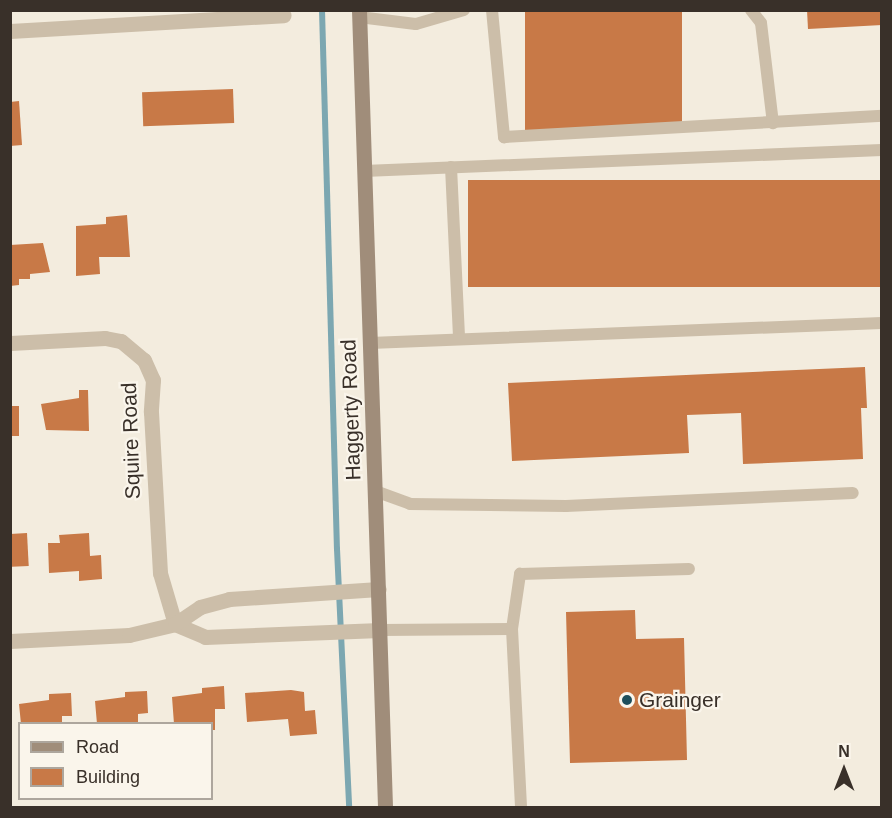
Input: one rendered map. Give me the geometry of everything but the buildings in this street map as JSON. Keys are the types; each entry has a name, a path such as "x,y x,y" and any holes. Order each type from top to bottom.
{"street":[{"name":"Haggerty Road","path":"359,14 385,807"},
{"path":"10,31 284,15"},
{"name":"Squire Road","path":"10,343 105,338 121,341 144,360 153,380 151,412 158,561 175,624"},
{"path":"10,641 129,634 175,624 200,607 229,599 379,589"},
{"path":"175,624 205,637 380,630"},
{"path":"376,807 385,807"}],"lane":[{"path":"359,14 416,24 464,10"},
{"path":"492,10 504,137 882,116"},
{"path":"751,10 761,23 773,123"},
{"path":"364,171 882,150"},
{"path":"451,167 459,339"},
{"path":"370,342 882,323"},
{"path":"375,491 410,504 567,506 853,493"},
{"path":"521,807 512,629 520,574 688,569"},
{"path":"380,630 512,629"}],"waterway":[{"path":"322,10 337,549 349,808"}],"place":[{"name":"Grainger","path":"627,700"}]}
